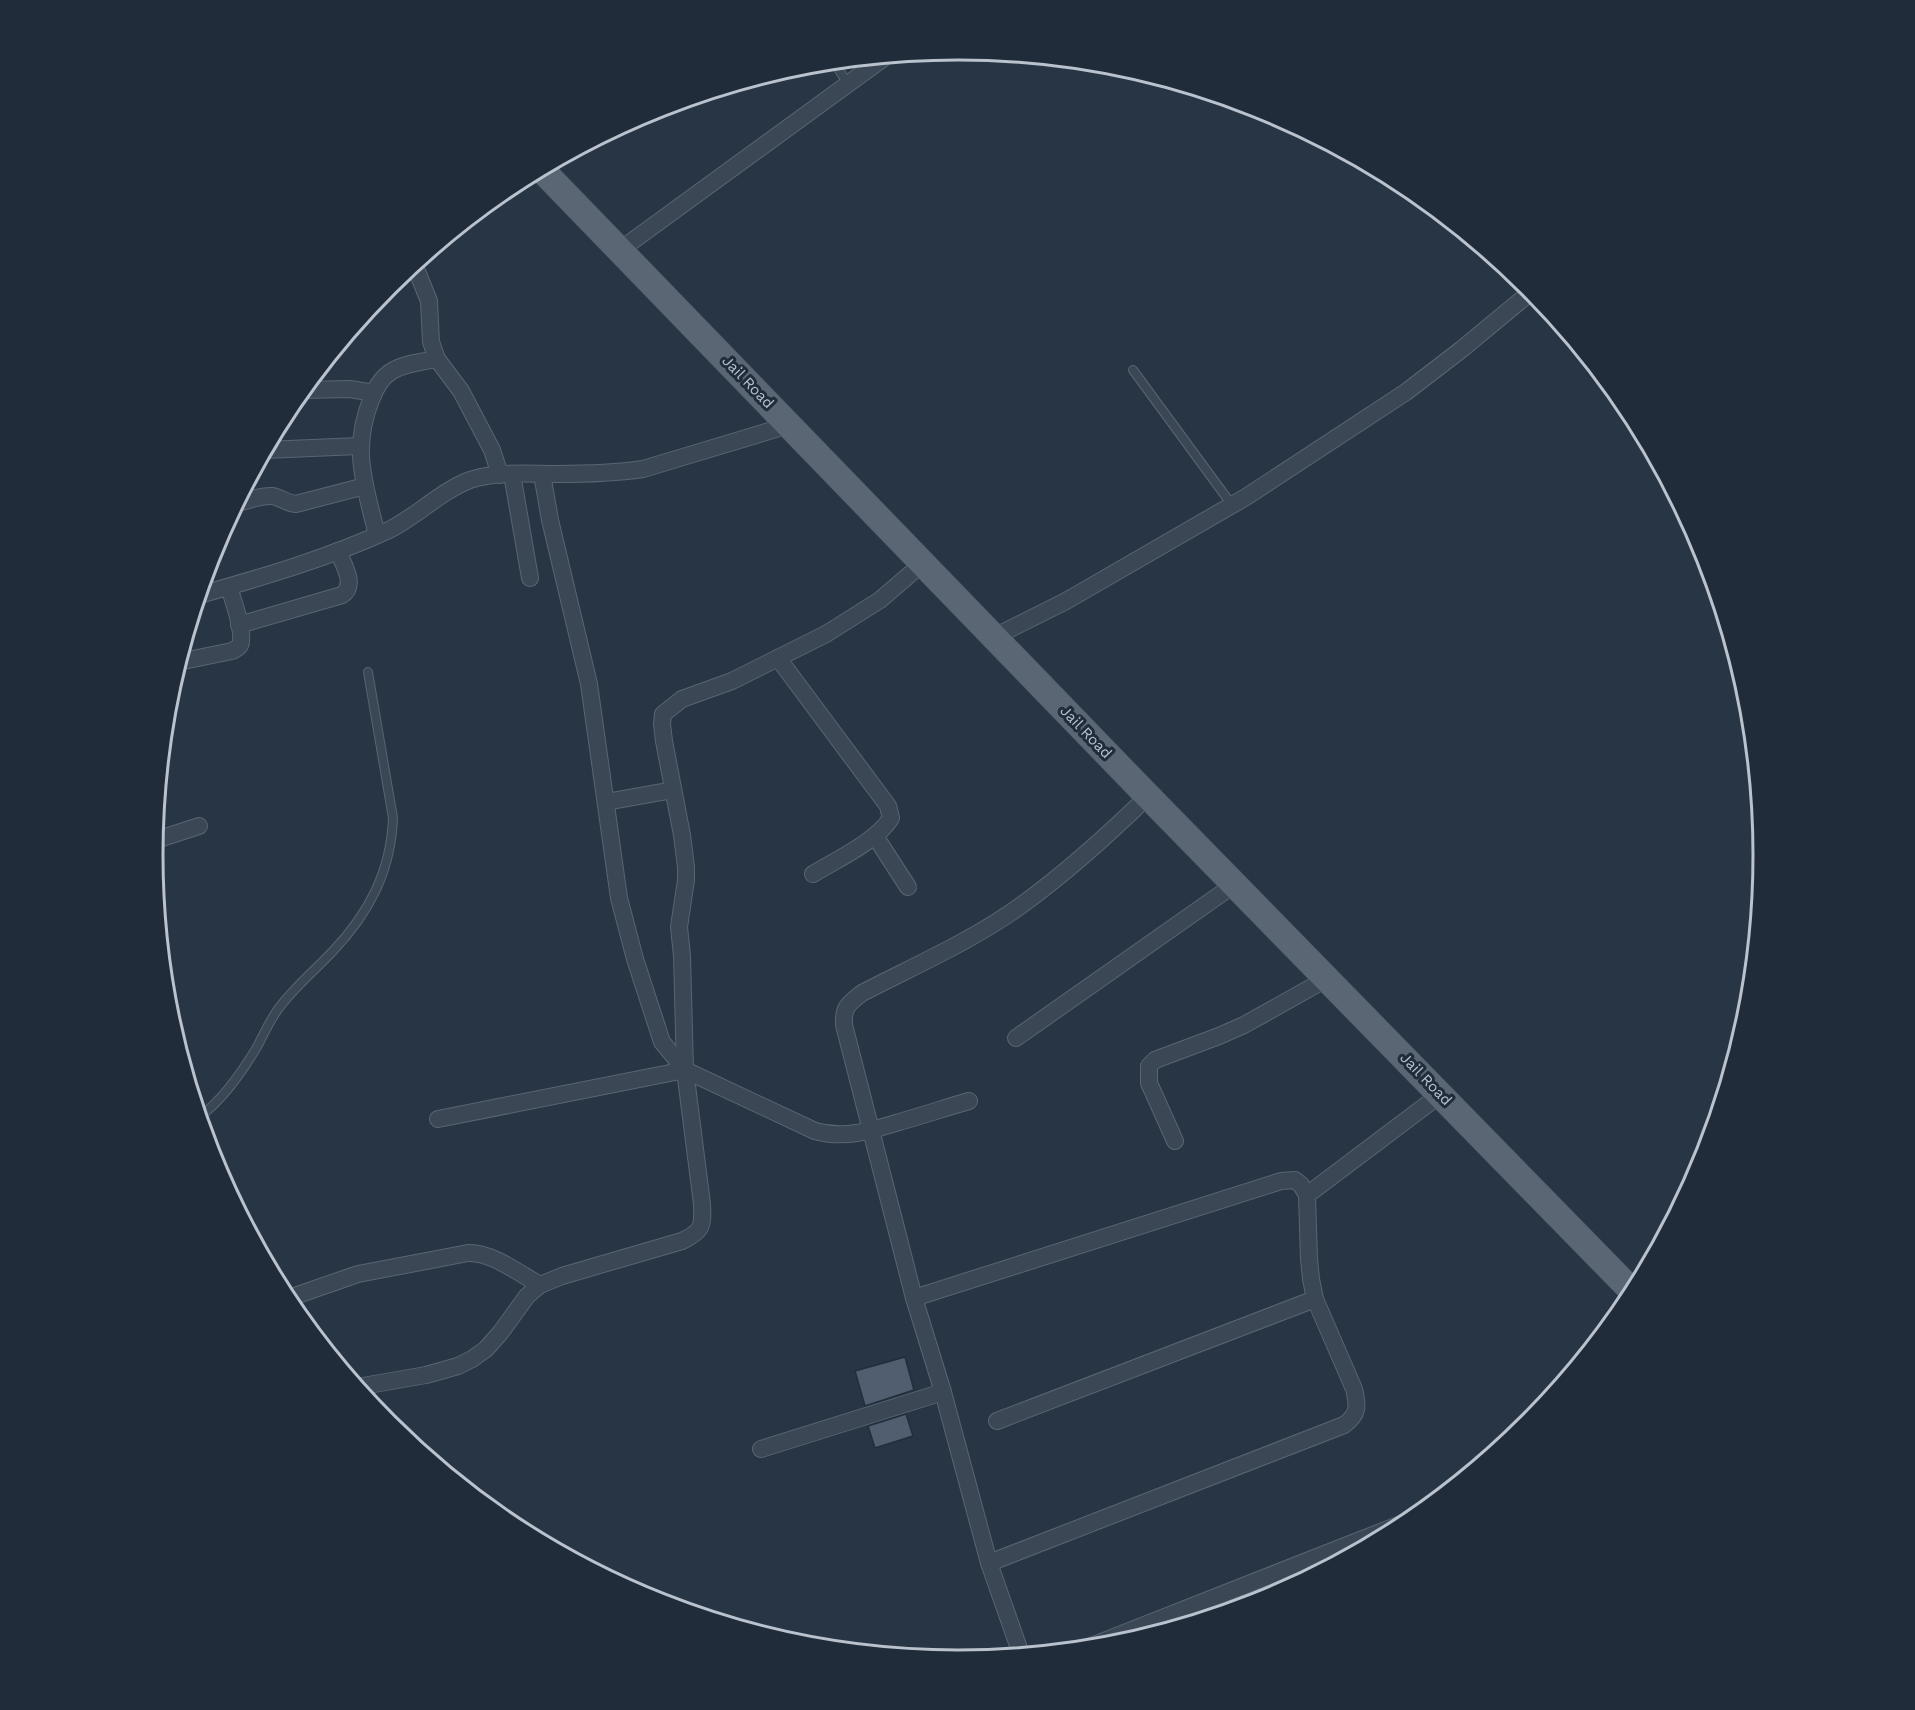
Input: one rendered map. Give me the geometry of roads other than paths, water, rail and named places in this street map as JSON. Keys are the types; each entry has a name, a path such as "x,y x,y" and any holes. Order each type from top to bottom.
{"main road":[{"name":"Jail Road","path":"547,175 1148,796 1626,1285"}],"street":[{"path":"620,250 874,65"},
{"path":"417,272 429,301 431,342 437,359 460,391 506,475 531,578"},
{"path":"994,637 1066,601 1232,505 1406,392 1524,298"},
{"path":"377,535 360,461 359,446 364,422 374,393 391,371 406,365 437,359"},
{"path":"313,390 350,389 374,393"},
{"path":"208,592 338,551 377,535 412,517 450,490 470,480 506,475 621,472 643,469 789,425"},
{"path":"274,450 359,446"},
{"path":"543,474 550,520 589,684 619,898 629,939 662,1042 685,1070 815,1131 829,1135 871,1131 969,1101"},
{"path":"245,501 275,496 288,503 296,504 365,486"},
{"path":"239,625 342,595 348,591 348,579 338,551"},
{"path":"366,1385 443,1371 472,1359 486,1349 527,1296 540,1285 556,1278 682,1241 696,1234 703,1221 685,1070 679,927 686,867 664,741 663,714 682,699 732,681 826,634 865,611 923,563"},
{"path":"187,660 232,651 239,647 242,641 229,587"},
{"path":"778,658 888,806 891,818 884,829 813,874"},
{"path":"606,802 674,789"},
{"path":"1019,1647 989,1563 915,1298 844,1025 843,1011 862,993 974,936 1022,905 1107,836 1148,796"},
{"path":"163,838 199,826"},
{"path":"874,836 908,886"},
{"path":"1016,1038 1235,884"},
{"path":"1175,1141 1149,1083 1147,1073 1149,1066 1155,1060 1244,1025 1328,978"},
{"path":"438,1119 685,1070"},
{"path":"1307,1195 1441,1094"},
{"path":"915,1298 1281,1181 1295,1180 1307,1195 1310,1269 1315,1299 1354,1389 1357,1403 1354,1418 1344,1425 989,1563"},
{"path":"295,1296 358,1274 468,1253 491,1257 540,1285"},
{"path":"996,1421 1315,1299"},
{"path":"761,1449 943,1392"},
{"path":"1128,1631 1359,1540"}],"lane":[{"path":"839,69 848,84"},
{"path":"1133,370 1232,505"},
{"path":"205,1112 230,1086 283,1003 354,927 373,897 386,866 392,841 393,818 368,672"}]}
